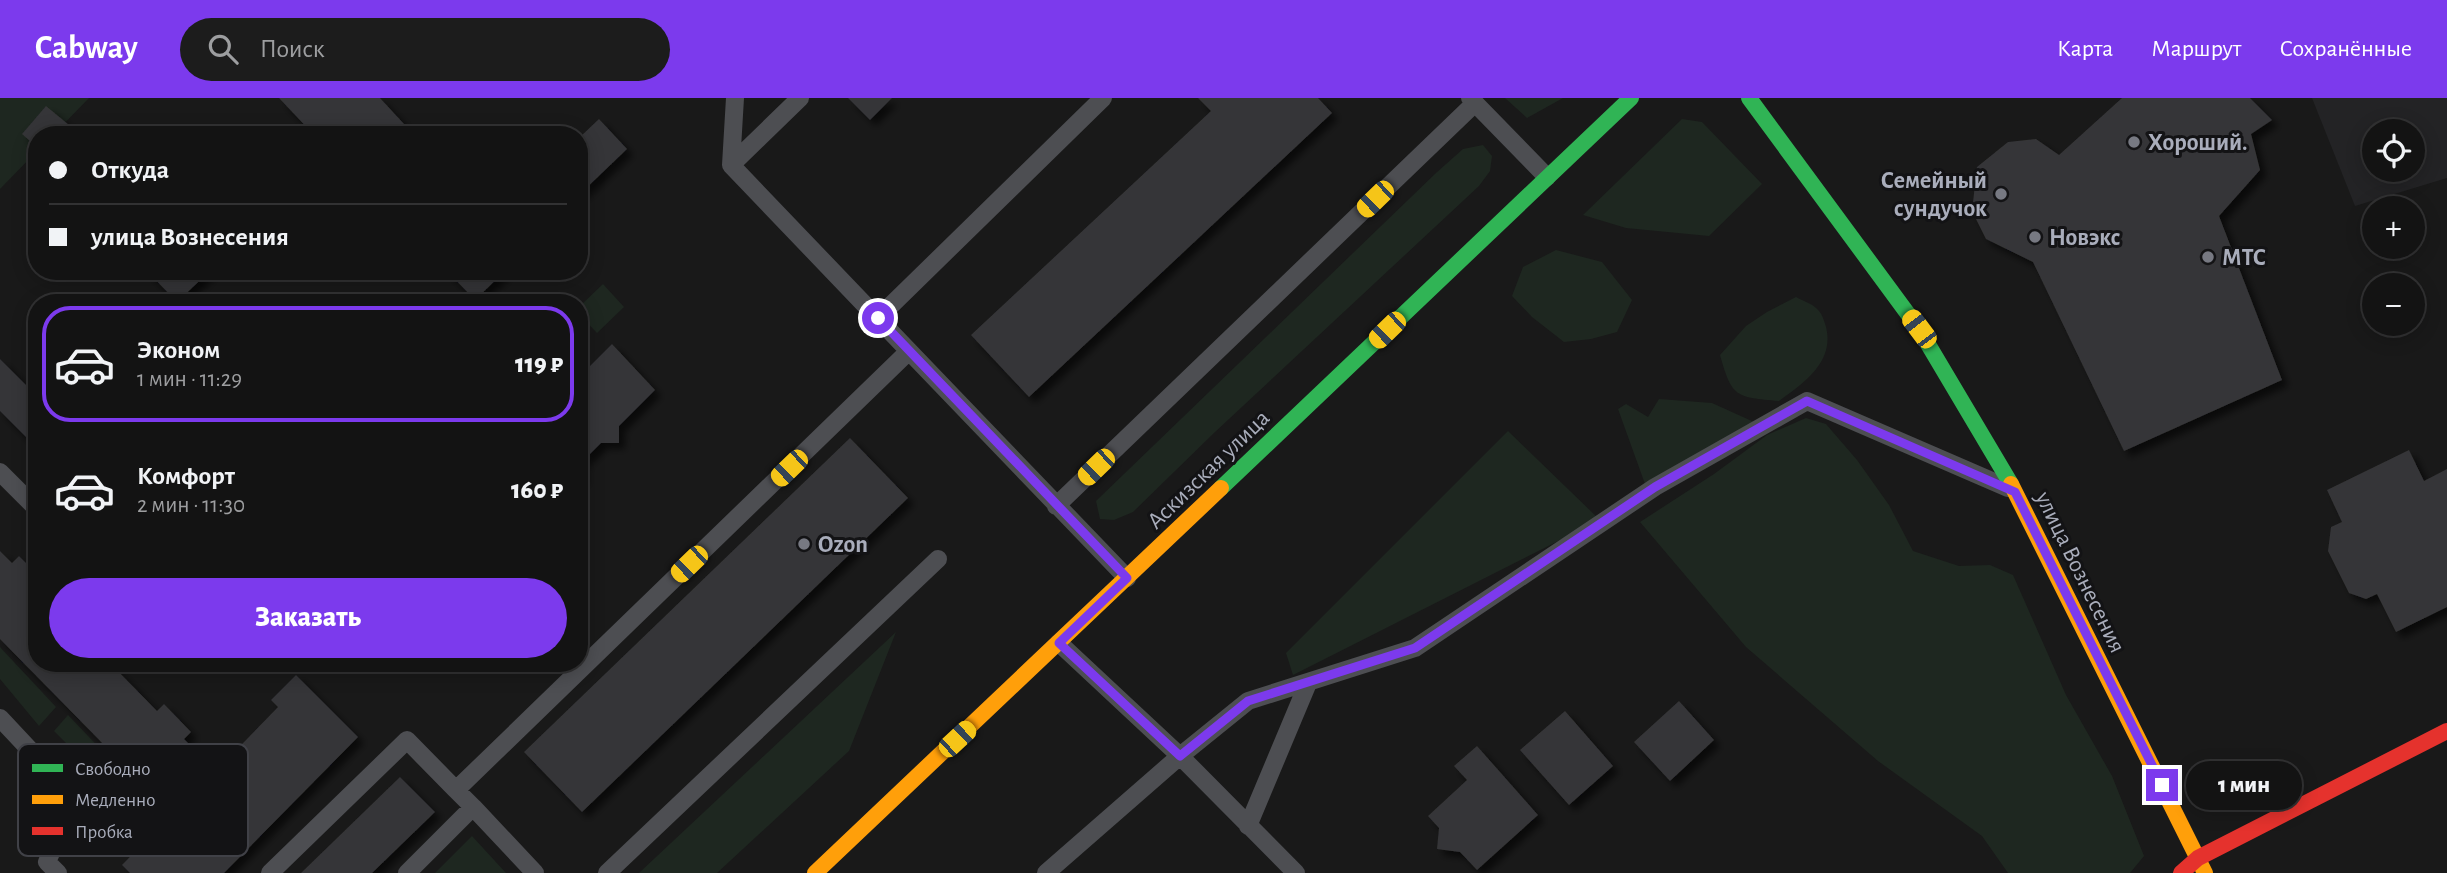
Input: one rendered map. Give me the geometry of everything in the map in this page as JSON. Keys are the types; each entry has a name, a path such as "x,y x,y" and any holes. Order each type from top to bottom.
{"street":[{"name":"Аскизская улица","path":"815,873 1631,98"},
{"name":"улица Вознесения","path":"1749,98 1919,329 2015,492 2202,866"},
{"path":"2181,873 2202,866 2447,731"}],"lane":[{"path":"735,98 731,165 1127,578"},
{"path":"731,165 800,98"},
{"path":"878,318 1102,98"},
{"path":"1056,506 1473,100 1547,177"},
{"path":"588,662 909,351"},
{"path":"1046,873 1180,756 1248,701 1415,648 1655,487 1807,401 2015,492"},
{"path":"0,472 28,500"},
{"path":"607,873 939,559"},
{"path":"1059,643 1180,756 1296,873"},
{"path":"456,790 578,672"},
{"path":"1248,827 1308,682"},
{"path":"0,718 24,744"},
{"path":"270,873 407,740 535,873"},
{"path":"407,873 473,807"},
{"path":"50,856 47,862 58,873"}],"shaded area":[{"path":"0,98 89,98 62,126 28,126 28,160 0,189"},
{"path":"1505,98 1563,98 1527,118"},
{"path":"2312,98 2447,98 2447,178 2388,196 2362,196 2362,204 2355,206"},
{"path":"1682,119 1702,122 1762,184 1709,236 1626,228 1583,215"},
{"path":"1483,145 1492,156 1490,171 1479,186 1133,512 1114,520 1100,519 1096,501 1436,173 1463,149"},
{"path":"1556,250 1602,262 1632,300 1617,332 1564,342 1532,317 1512,296 1523,267"},
{"path":"603,284 624,307 597,333 588,324 588,298"},
{"path":"1796,297 1814,306 1824,319 1828,340 1826,351 1815,371 1779,401 1738,393 1728,380 1720,355 1746,326"},
{"path":"1659,399 1712,403 1754,422 1645,484 1618,409 1626,404 1648,417"},
{"path":"1806,418 1826,424 1857,460 1889,505 1913,551 1959,566 1990,565 2013,575 2066,695 2112,776 2144,856 2130,873 2008,873 1982,836 1878,761 1746,647 1640,522 1714,474 1767,435"},
{"path":"1508,431 1600,520 1293,675 1286,653"},
{"path":"896,632 849,751 717,873 639,873"},
{"path":"0,647 56,707 39,726 0,679"},
{"path":"68,715 96,744 67,744 54,731"},
{"path":"472,836 506,873 435,873"}],"building":[{"path":"279,98 380,98 404,124 402,126 305,126"},
{"path":"848,98 892,98 870,120"},
{"path":"1198,98 1318,98 1332,113 1029,397 971,335 1211,111"},
{"path":"2122,98 2250,98 2272,120 2251,134 2260,170 2219,216 2282,380 2124,451 2033,262 1986,239 1972,211 1977,167 2008,142 2036,139 2059,155"},
{"path":"46,106 70,126 29,126"},
{"path":"599,119 627,149 588,186 588,129"},
{"path":"28,127 28,139 22,134"},
{"path":"156,280 200,280 186,294 169,294"},
{"path":"456,280 496,280 481,294 469,294"},
{"path":"612,344 655,390 619,426 619,443 601,443 588,456 588,367"},
{"path":"0,359 28,387 28,439 0,411"},
{"path":"850,438 908,498 582,812 524,752"},
{"path":"2409,450 2424,481 2447,469 2447,607 2396,632 2377,594 2366,599 2349,593 2328,551 2331,527 2342,522 2327,490"},
{"path":"0,551 12,563 19,556 28,565 28,667 0,639"},
{"path":"32,672 119,672 157,711 164,704 191,732 184,739 189,744 103,744"},
{"path":"296,675 358,737 248,849 248,744 242,744 278,707 271,700"},
{"path":"1679,701 1714,740 1670,781 1634,742"},
{"path":"1565,711 1613,766 1569,805 1520,750"},
{"path":"1477,746 1538,815 1477,870 1460,852 1437,849 1439,828 1428,816 1467,780 1454,766"},
{"path":"400,777 435,812 372,873 301,873"},
{"path":"131,856 241,856 224,873 130,873 122,865"}],"traffic: fast":[{"path":"1221,488 1631,98"},
{"path":"1749,98 1919,329 2011,484"}],"traffic: slow":[{"path":"2011,484 2205,873"},
{"path":"815,873 1221,488"}],"traffic: jam":[{"path":"2181,873 2198,858 2447,731"}],"place":[{"name":"Хороший.","path":"2134,142"},
{"name":"Семейный сундучок","path":"2001,194"},
{"name":"Новэкс","path":"2035,237"},
{"name":"МТС","path":"2208,257"},
{"name":"Ozon","path":"804,544"}],"route":[{"path":"878,318 1127,578 1059,643 1180,756 1248,701 1415,648 1655,487 1807,401 2015,492 2162,785"}]}
